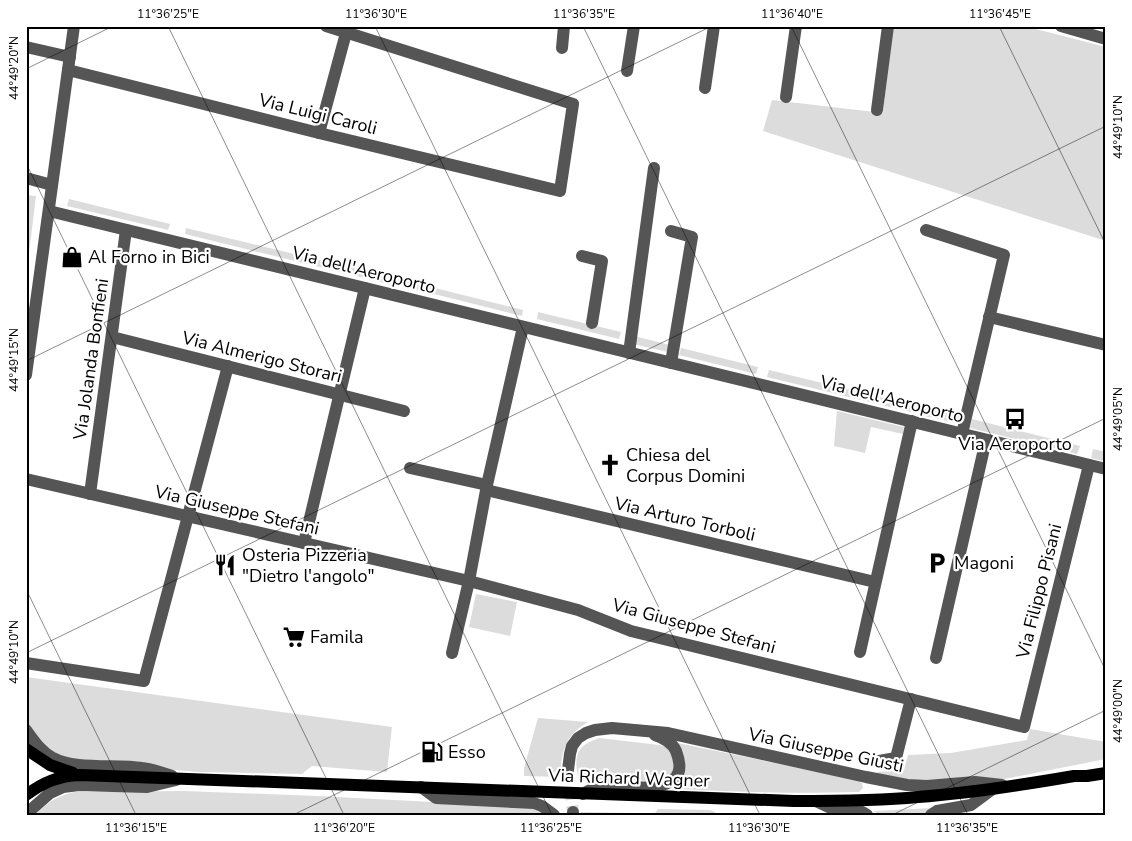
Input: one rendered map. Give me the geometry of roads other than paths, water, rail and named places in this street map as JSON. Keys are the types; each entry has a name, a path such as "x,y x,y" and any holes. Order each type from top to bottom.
{"main road":[{"name":"Via Richard Wagner","path":"26,749 50,765 80,774"},
{"name":"Via Richard Wagner","path":"1074,776 1106,764"},
{"name":"Via Richard Wagner","path":"26,795 51,780 80,774 794,802 916,798 1106,773"}],"street":[{"path":"26,375 74,26"},
{"path":"319,133 346,32 326,26"},
{"path":"562,48 564,26"},
{"path":"627,72 634,26"},
{"path":"705,88 714,26"},
{"path":"786,97 796,26"},
{"path":"877,110 888,26"},
{"path":"1061,26 1106,39"},
{"name":"Via Luigi Caroli","path":"26,47 69,63 319,133 560,191 573,104 346,32"},
{"path":"629,352 654,168"},
{"path":"26,178 52,185"},
{"name":"Via dell'Aeroporto","path":"49,211 1106,469"},
{"name":"Via Jolanda Bonfieni","path":"90,494 126,230"},
{"path":"926,230 1004,255 962,434"},
{"path":"671,231 692,237 671,363"},
{"path":"582,256 602,261 592,323"},
{"path":"304,543 365,288"},
{"path":"989,317 1106,345"},
{"path":"452,654 469,582 486,487 523,327"},
{"name":"Via Almerigo Storari","path":"112,337 404,411"},
{"path":"26,663 144,681 228,366"},
{"path":"860,652 912,421"},
{"path":"936,658 986,440"},
{"name":"Via Filippo Pisani","path":"1024,727 1089,464"},
{"name":"Via Arturo Torboli","path":"410,468 875,582"},
{"name":"Via Giuseppe Stefani","path":"26,479 469,582 578,610 631,630 1024,727"},
{"path":"879,761 896,758 911,699"},
{"name":"Via Giuseppe Giusti","path":"568,770 572,746 578,738 595,730 612,728 668,733 907,785 928,786 976,782 1007,786"},
{"name":"Via Richard Wagner","path":"26,730 41,750 57,760 76,764 144,768 182,778"},
{"name":"Via Giuseppe Giusti","path":"584,794 602,786 655,787 668,782 678,775 678,757 673,746 662,737 638,730"},
{"path":"26,814 50,793 63,787 79,785 147,787 182,778"},
{"path":"421,787 436,798 534,803 554,815"},
{"path":"931,815 937,811 970,805 994,788"},
{"path":"816,801 833,809 862,812 868,815"}],"tunnel":[{"path":"568,770 573,812"}],"place":[{"name":"Al Forno in Bici","path":"72,257"},
{"name":"Via Aeroporto","path":"1015,419"},
{"name":"Chiesa del Corpus Domini","path":"610,465"},
{"name":"Magoni","path":"937,563"},
{"name":"Osteria Pizzeria \"Dietro l'angolo\"","path":"225,565"},
{"name":"Famila","path":"294,637"},
{"name":"Esso","path":"432,752"}]}
